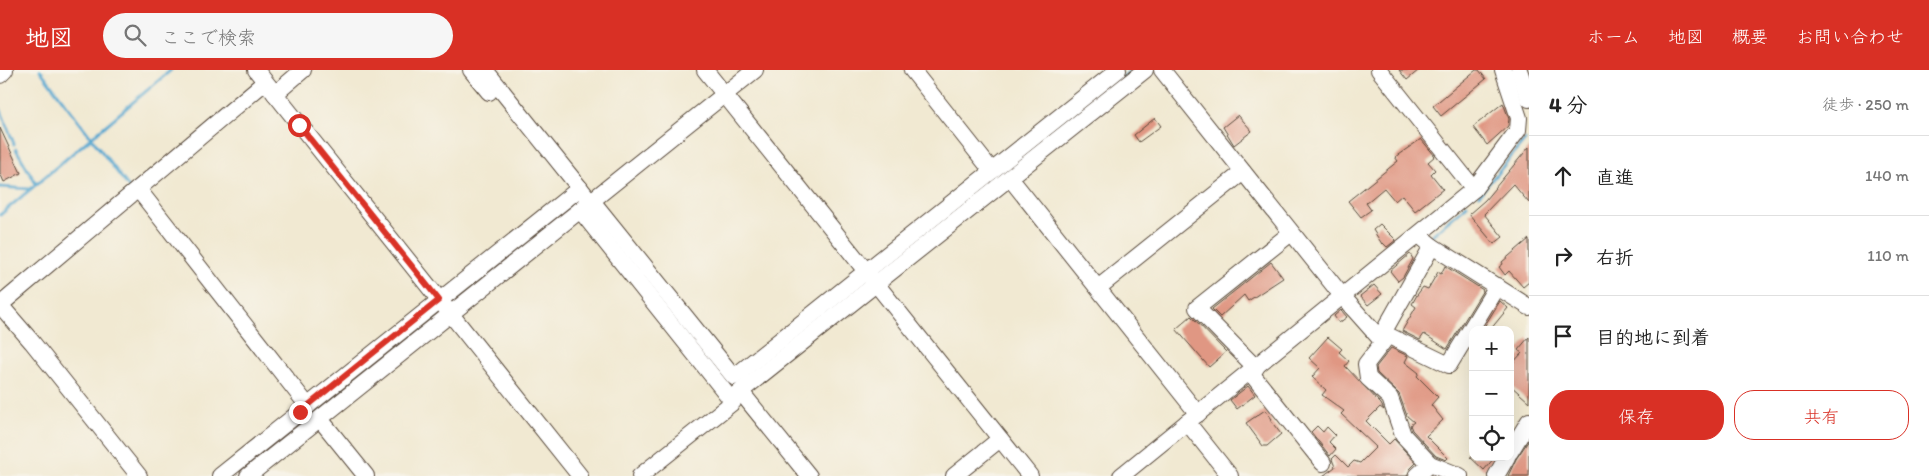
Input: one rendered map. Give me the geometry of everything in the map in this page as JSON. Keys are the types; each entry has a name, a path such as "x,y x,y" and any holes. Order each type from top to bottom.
{"street":[{"path":"0,75 6,70"},
{"path":"139,476 0,305 265,82 303,70"},
{"path":"471,70 588,204 734,377 1118,70"},
{"path":"485,70 576,191"},
{"path":"704,70 1030,476"},
{"path":"220,476 304,408 588,204 755,70"},
{"path":"912,70 996,168"},
{"path":"924,70 996,168"},
{"path":"640,476 733,402 736,396 1145,70"},
{"path":"1162,70 1343,298 1382,336 1449,365 1497,286"},
{"path":"1379,70 1477,186"},
{"path":"1390,70 1477,186"},
{"path":"1121,476 1343,298 1477,186 1518,130 1519,118 1503,70"},
{"path":"1519,70 1529,98"},
{"path":"265,82 580,476"},
{"path":"1098,288 1243,172"},
{"path":"1006,181 1098,288 1189,421 1218,476"},
{"path":"1006,181 1230,476"},
{"path":"248,476 316,421 576,191"},
{"path":"134,192 304,408"},
{"path":"588,204 799,476"},
{"path":"1292,233 1197,308 1253,370 1324,463"},
{"path":"1419,235 1432,246 1529,307"},
{"path":"1432,246 1382,336 1383,342 1366,364 1368,378 1390,398 1403,435 1430,464 1460,476"},
{"path":"736,396 809,476"},
{"path":"316,421 354,476"},
{"path":"316,421 366,476"},
{"path":"1514,446 1529,422"},
{"path":"954,476 1000,439"},
{"path":"1496,476 1505,461"},
{"path":"1417,476 1430,464"}],"building":[{"path":"1399,70 1419,70 1407,80"},
{"path":"1476,70 1479,70 1486,79 1441,116 1433,106"},
{"path":"1503,103 1509,119 1508,126 1487,145 1473,127"},
{"path":"1238,115 1252,131 1234,145 1223,127"},
{"path":"1155,118 1161,126 1139,142 1134,135"},
{"path":"0,128 21,173 4,182 0,173"},
{"path":"1421,139 1435,156 1428,162 1435,170 1431,174 1443,189 1415,211 1402,195 1395,201 1384,188 1366,203 1371,210 1361,217 1348,201 1398,161 1395,157"},
{"path":"1529,147 1529,203 1513,184 1484,214 1503,237 1494,244 1469,214 1485,200"},
{"path":"1380,224 1396,240 1387,247 1382,244 1373,230"},
{"path":"1529,239 1529,282 1523,287 1509,271 1505,275 1499,267 1503,264 1502,262"},
{"path":"1410,254 1413,259 1403,277 1398,281 1390,271"},
{"path":"1271,262 1283,278 1248,301 1244,295 1220,317 1212,309"},
{"path":"1445,266 1483,290 1447,349 1424,334 1420,340 1402,331 1416,307 1412,304 1417,295 1423,287 1428,289 1438,272 1441,274"},
{"path":"1374,285 1382,294 1368,305 1360,296"},
{"path":"1500,301 1508,308 1493,326 1484,326"},
{"path":"1341,310 1347,317 1339,323 1334,316"},
{"path":"1191,316 1226,352 1209,367 1176,329"},
{"path":"1328,337 1342,349 1339,352 1349,361 1345,366 1381,404 1384,410 1380,407 1366,421 1389,444 1394,439 1416,463 1410,469 1407,476 1323,476 1335,467 1332,459 1336,455 1348,467 1354,461 1360,463 1376,447 1341,414 1344,411 1322,395 1326,390 1312,377 1320,368 1309,358"},
{"path":"1529,337 1529,402 1514,389 1514,362 1522,353 1518,350"},
{"path":"1391,348 1408,356 1405,362 1419,373 1417,376 1438,397 1431,405 1443,420 1426,436 1448,458 1446,460 1436,456 1412,430 1410,425 1414,422 1407,416 1399,394 1377,373 1376,367"},
{"path":"1248,386 1255,395 1237,409 1230,400"},
{"path":"1265,410 1281,434 1267,446 1263,446 1246,423"},
{"path":"1317,426 1323,432 1327,427 1335,435 1329,442 1336,449 1330,456 1311,432"},
{"path":"1529,440 1529,476 1508,476 1516,459"},
{"path":"1474,461 1492,461 1484,470"}],"waterway":[{"path":"40,70 130,189"},
{"path":"0,215 171,70"},
{"path":"1121,78 1131,70"},
{"path":"0,108 14,144"},
{"path":"996,178 1075,115"},
{"path":"1479,195 1525,140"},
{"path":"16,149 36,184"},
{"path":"0,187 29,189"},
{"path":"1431,236 1467,205"}],"route":[{"path":"299,125 439,300 300,412"}]}
